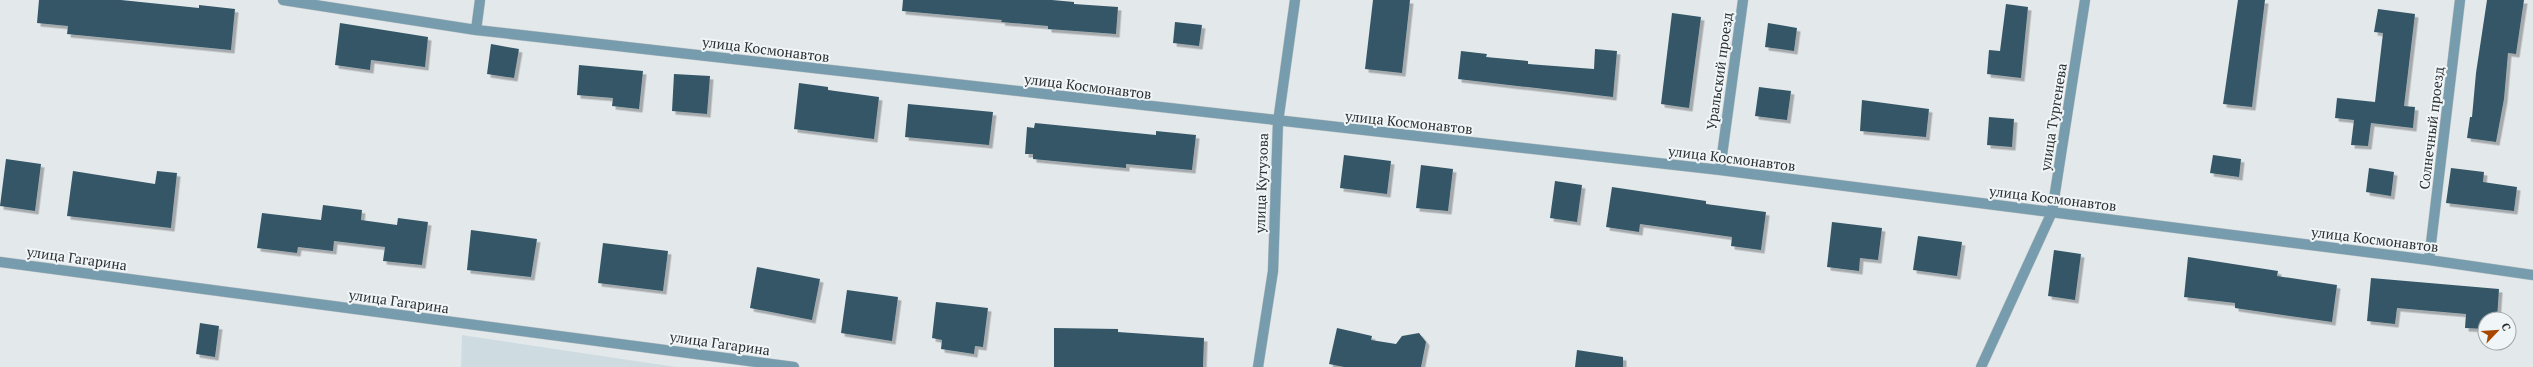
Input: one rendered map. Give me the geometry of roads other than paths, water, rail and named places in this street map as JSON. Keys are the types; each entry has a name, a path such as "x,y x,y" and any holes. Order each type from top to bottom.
{"street":[{"name":"улица Космонавтов","path":"283,0 476,30 1278,122 1720,170 2429,260 2533,275"},
{"path":"476,30 480,0"},
{"name":"улица Кутузова","path":"1258,367 1273,271 1278,122 1295,0"},
{"name":"Уральский проезд","path":"1720,170 1743,0"},
{"name":"улица Тургенева","path":"1981,367 2052,212 2085,0"},
{"name":"Солнечный проезд","path":"2429,260 2460,0"},
{"name":"улица Гагарина","path":"0,262 794,367"}]}
